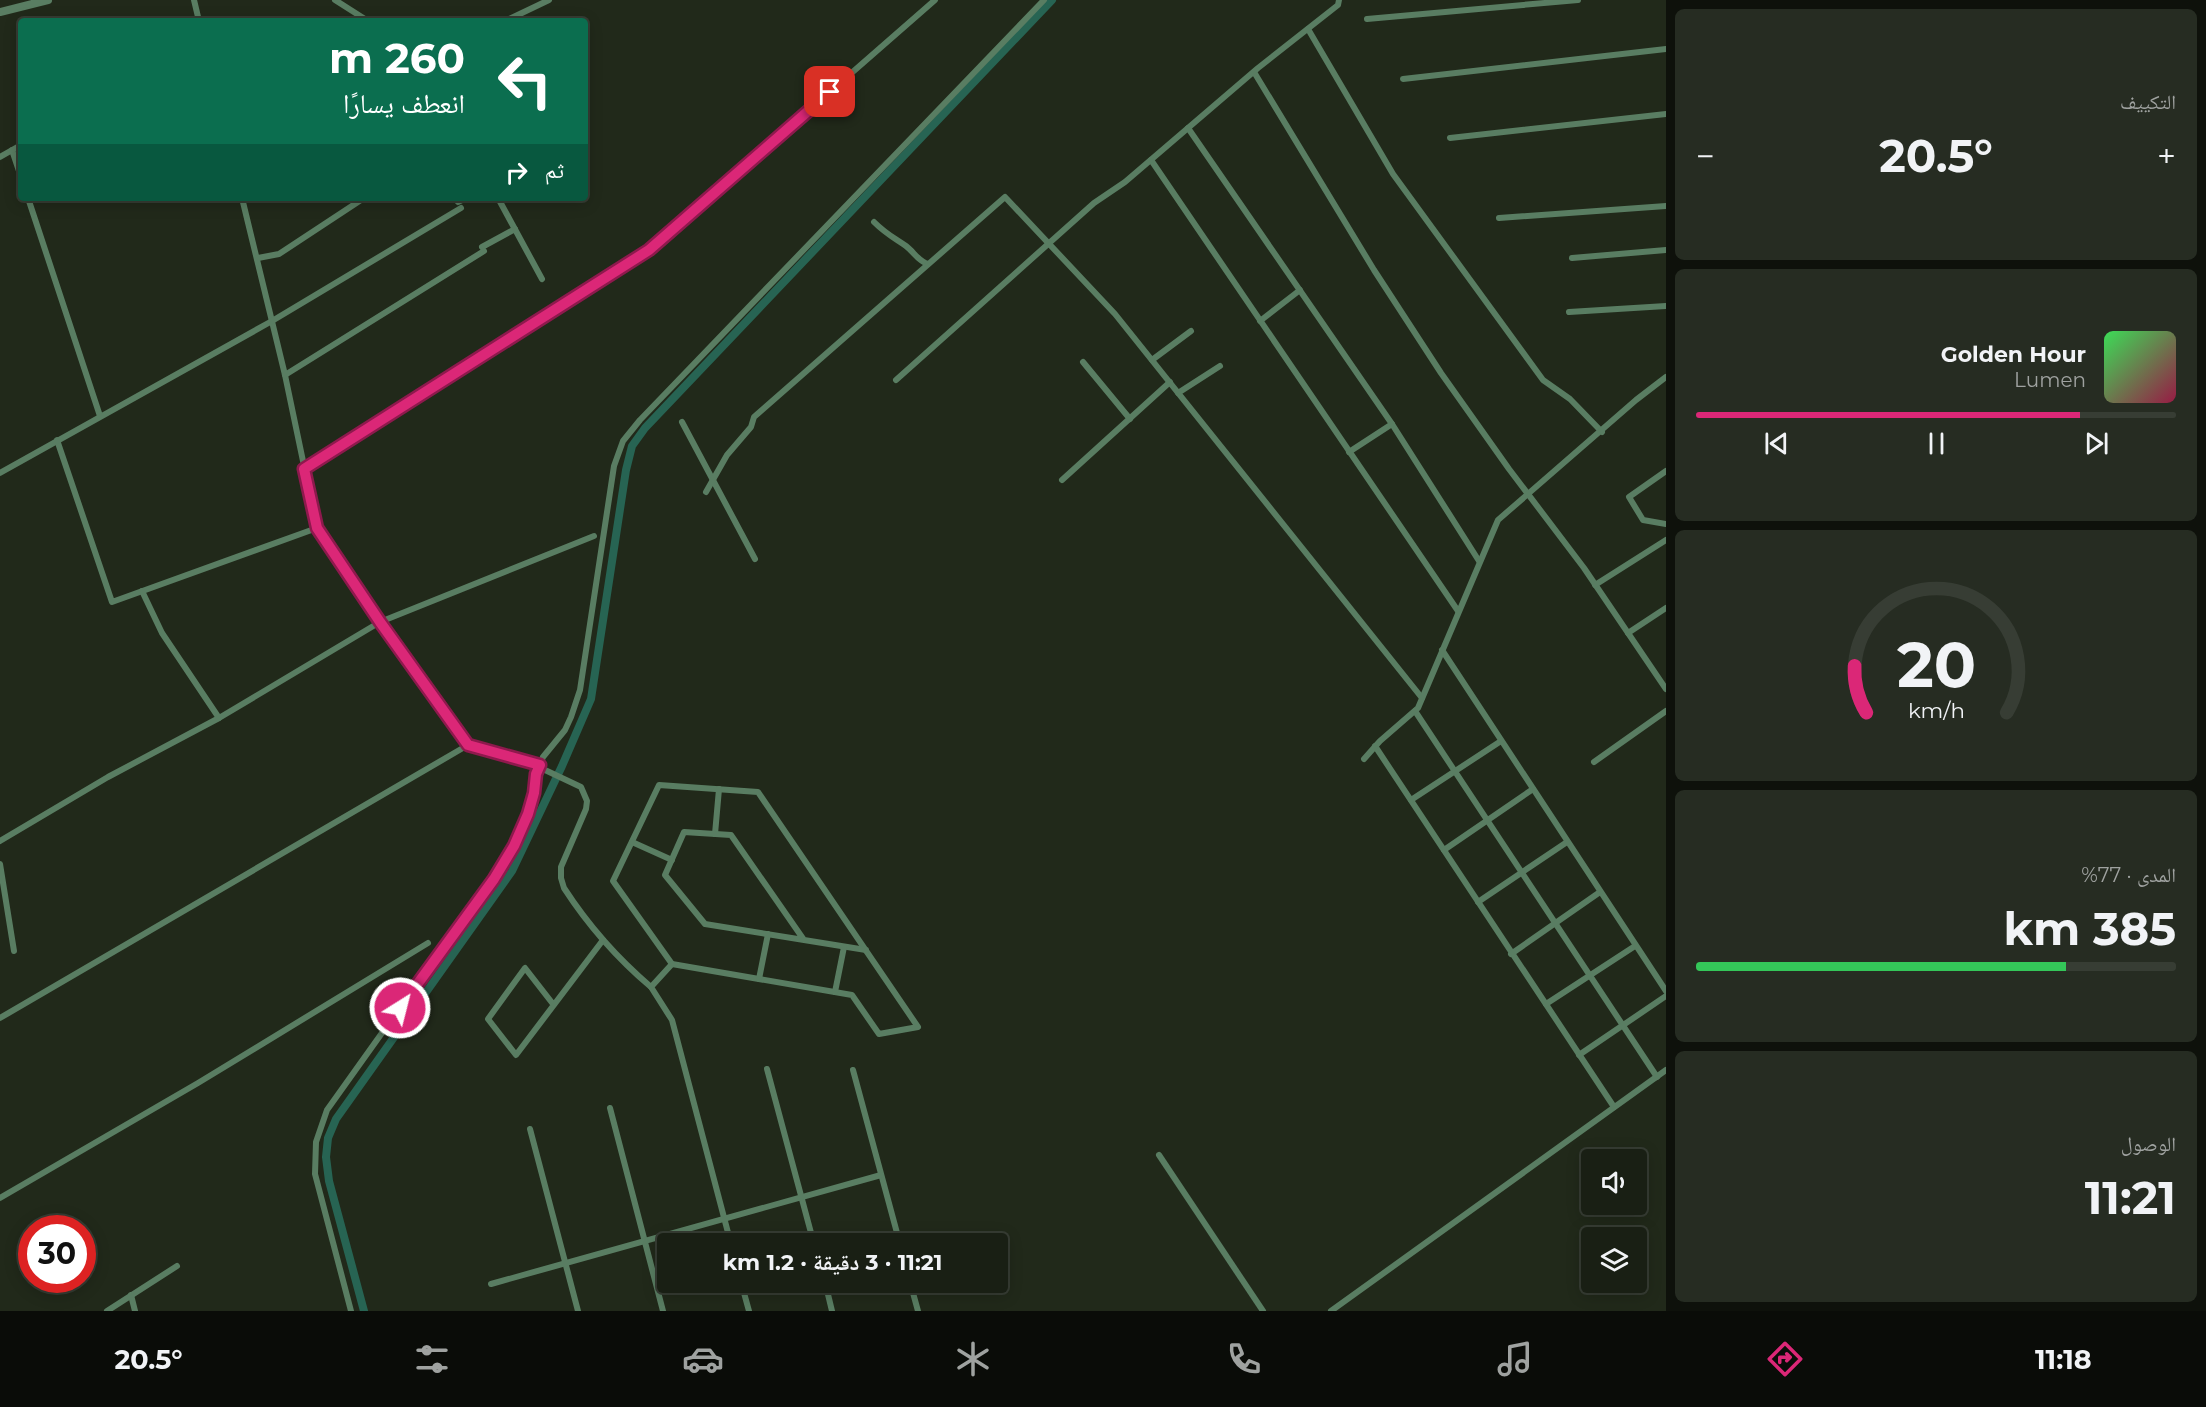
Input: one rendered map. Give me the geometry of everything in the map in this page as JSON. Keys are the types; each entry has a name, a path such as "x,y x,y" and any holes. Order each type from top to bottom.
{"street":[{"path":"0,12 48,0"},
{"path":"194,0 198,18"},
{"path":"335,0 363,18"},
{"path":"511,18 549,0"},
{"path":"304,469 649,250 935,0"},
{"path":"351,1311 315,1174 315,1142 320,1126 327,1110 504,862 528,814 536,774 542,768 543,757 565,730 576,704 614,466 623,441 635,425 1044,0"},
{"path":"896,381 1094,203 1125,182 1254,72 1338,5 1339,0"},
{"path":"1367,19 1578,0"},
{"path":"1308,29 1415,206 1543,380 1570,399 1602,432"},
{"path":"1403,79 1666,49"},
{"path":"1254,72 1380,279 1441,373 1595,585 1666,689"},
{"path":"1450,138 1666,114"},
{"path":"1188,128 1392,424 1479,561"},
{"path":"0,157 18,147"},
{"path":"12,150 18,168"},
{"path":"1151,160 1458,611"},
{"path":"706,492 727,456 751,427 754,417 1005,197 1115,314 1422,698"},
{"path":"29,201 100,416"},
{"path":"243,201 285,375 317,528 380,622 468,745 542,768 581,787 585,794 586,808 564,857 561,878 570,897 603,940 651,987 672,1020 728,1233"},
{"path":"258,258 279,254 359,201"},
{"path":"0,473 272,321 463,201"},
{"path":"500,201 542,279"},
{"path":"1499,218 1666,206"},
{"path":"874,222 922,262 928,264"},
{"path":"285,375 514,229"},
{"path":"1572,258 1666,250"},
{"path":"1260,321 1300,290"},
{"path":"1569,312 1666,306"},
{"path":"1152,360 1191,331"},
{"path":"1083,362 1130,419"},
{"path":"1178,393 1220,366"},
{"path":"1364,759 1375,746 1415,711 1498,520 1602,432 1636,400 1666,378"},
{"path":"1062,480 1170,382"},
{"path":"682,422 754,559"},
{"path":"1349,452 1392,424"},
{"path":"57,440 112,602 317,528"},
{"path":"1666,471 1629,497 1643,520 1666,524"},
{"path":"0,841 108,777 219,718 380,622 594,536"},
{"path":"1595,585 1666,540"},
{"path":"142,591 162,633 219,718"},
{"path":"1628,633 1666,608"},
{"path":"1442,650 1666,991"},
{"path":"1415,711 1656,1077"},
{"path":"1594,762 1666,711"},
{"path":"1411,800 1501,741"},
{"path":"0,1018 468,745"},
{"path":"1375,746 1614,1107"},
{"path":"658,785 719,789 758,792 918,1027 879,1034 852,995 672,964 613,882 658,785"},
{"path":"715,834 719,789"},
{"path":"1444,850 1533,789"},
{"path":"804,940 731,835 684,832 665,875 705,924 804,940 844,946 866,950"},
{"path":"632,842 672,860"},
{"path":"1478,902 1567,842"},
{"path":"0,864 14,951"},
{"path":"1511,954 1600,892"},
{"path":"759,979 768,934"},
{"path":"553,1004 525,968 488,1019 516,1055 603,940"},
{"path":"0,1198 198,1083 428,942"},
{"path":"835,992 844,946"},
{"path":"1546,1004 1635,946"},
{"path":"651,987 672,964"},
{"path":"1579,1055 1666,996"},
{"path":"767,1070 811,1233"},
{"path":"853,1070 897,1233"},
{"path":"1331,1311 1666,1070"},
{"path":"610,1108 663,1311"},
{"path":"530,1129 578,1311"},
{"path":"1159,1155 1263,1311"},
{"path":"491,1284 881,1175"},
{"path":"106,1311 177,1266"},
{"path":"744,1293 749,1311"},
{"path":"828,1293 832,1311"},
{"path":"912,1293 915,1310"},
{"path":"131,1295 135,1311"}],"waterway":[{"path":"364,1311 329,1181 326,1157 328,1138 336,1119 512,871 562,766 591,699 626,470 632,446 645,428 1052,0"}],"route":[{"path":"400,1008 494,879 514,846 528,814 540,765 468,745 380,622 317,528 304,469 649,250 830,92"}]}
